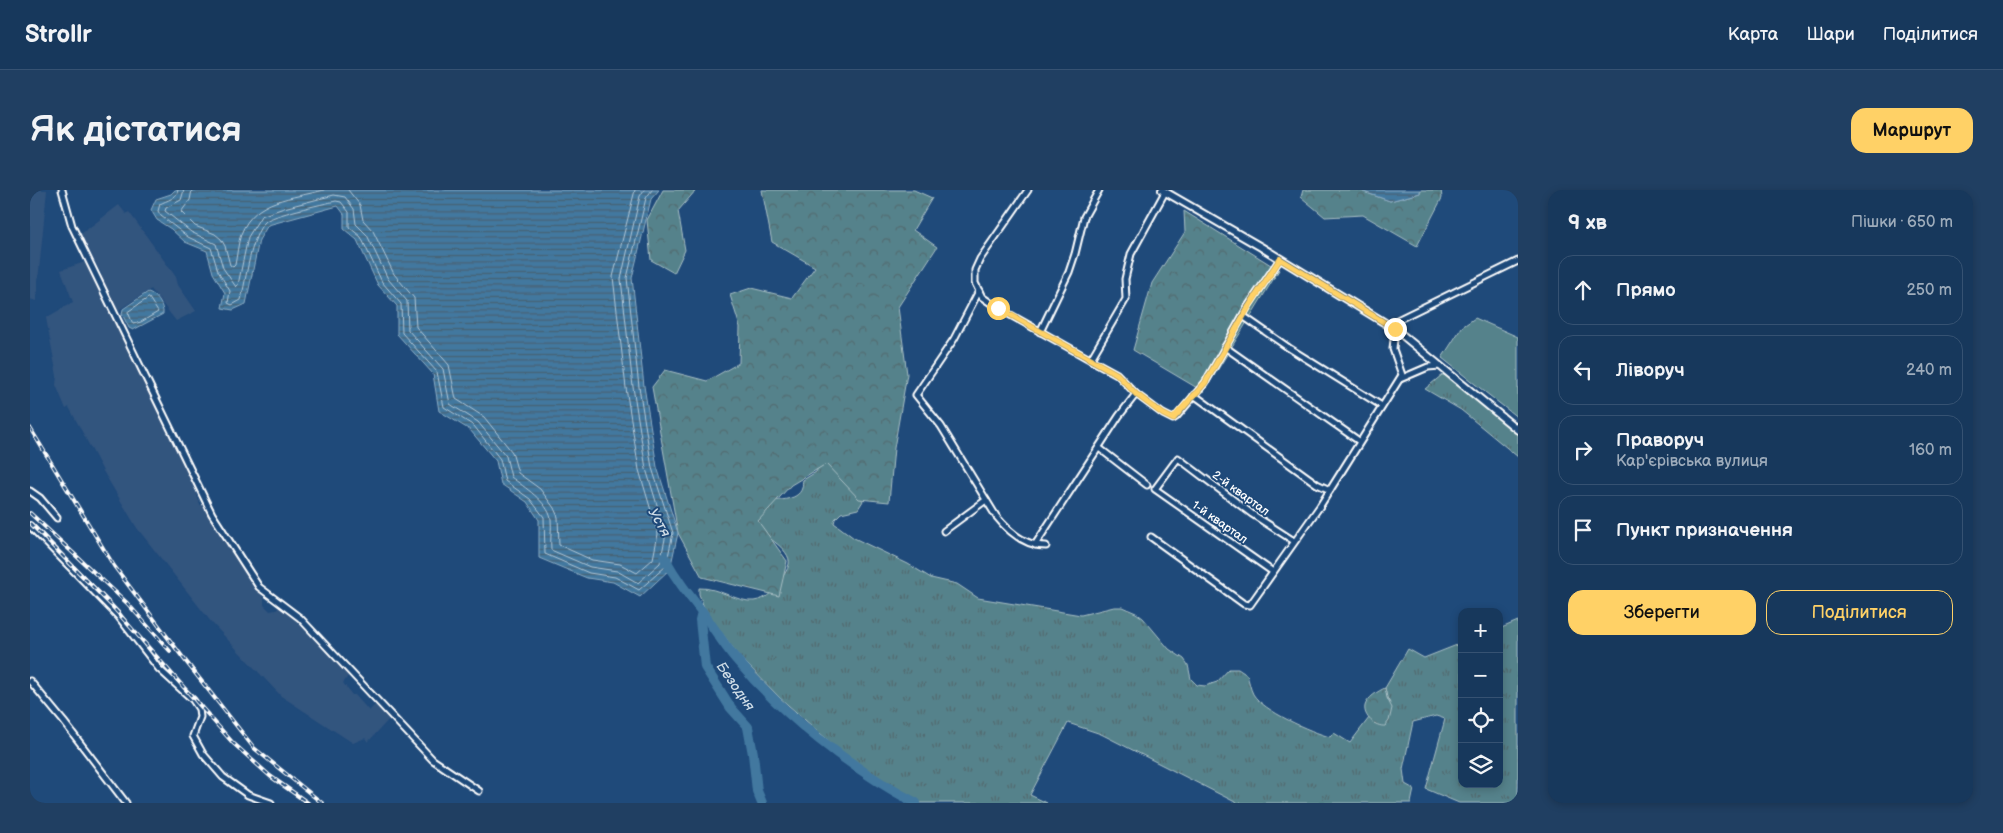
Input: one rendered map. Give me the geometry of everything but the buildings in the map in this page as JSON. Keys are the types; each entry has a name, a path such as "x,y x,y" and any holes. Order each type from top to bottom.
{"street":[{"path":"62,190 72,226 212,514 259,587 300,618 433,760 479,790"},
{"path":"1028,190 980,259 975,270 975,284 982,297 1040,332 1117,374 1136,394 1173,419 1205,383 1243,316 1280,259"},
{"path":"1040,332 1069,272 1084,217 1099,190"},
{"path":"1093,361 1093,353 1126,299 1125,279 1131,254 1164,191 1395,329 1518,430"},
{"path":"1387,325 1518,261"},
{"path":"979,291 954,339 916,395 940,426 1005,528 1022,540 1035,545 1046,546"},
{"path":"1243,316 1289,348 1382,406"},
{"path":"1151,538 1246,605 1250,605 1330,490 1399,379 1401,372 1393,349 1395,329"},
{"path":"1226,347 1359,442"},
{"path":"1399,379 1428,367 1440,366"},
{"path":"1035,545 1119,416 1136,394"},
{"path":"1194,395 1317,484 1330,490"},
{"path":"1099,448 1147,485"},
{"name":"1-й квартал","path":"1178,458 1155,489 1273,572"},
{"name":"2-й квартал","path":"1178,458 1252,514 1294,541"},
{"path":"30,491 40,498 57,518"},
{"path":"944,531 986,500"},
{"path":"30,526 118,616 159,669 193,700 198,708 200,717 194,736 211,764 239,790 271,803"},
{"path":"30,681 58,714 126,803"}],"shaded area":[{"path":"30,190 47,190 36,301 30,299"},
{"path":"119,205 126,214 129,212 176,277 178,285 196,311 176,321 151,289 114,313 98,279 102,275 81,234"},
{"path":"85,262 88,264 194,486 200,505 205,504 211,518 264,598 264,605 270,611 276,610 281,606 329,652 349,675 343,683 352,695 355,695 369,711 377,703 391,717 368,742 365,738 353,743 281,696 212,623 137,528 103,471 69,407 66,409 56,385 57,376 46,318 73,302 61,270"}],"green space":[{"path":"663,190 696,190 678,211 685,250 674,273 651,260 647,220"},
{"path":"762,190 914,190 932,198 913,230 937,247 898,307 907,374 894,448 889,502 859,499 826,464 791,485 758,521 787,561 779,596 702,577 678,533 652,387 665,370 707,381 739,363 740,327 730,295 751,288 792,298 815,267 772,242"},
{"path":"1303,190 1358,190 1390,201 1420,193 1420,190 1441,190 1442,198 1417,246 1363,215 1325,217 1301,197"},
{"path":"1184,211 1279,270 1204,392 1133,350 1152,283 1185,232"},
{"path":"1475,318 1518,337 1518,418 1442,358 1462,327"},
{"path":"1442,375 1447,375 1518,435 1518,457 1461,410 1425,389"},
{"path":"824,461 863,501 858,509 841,513 834,523 854,538 908,564 931,578 957,584 978,598 1081,615 1114,607 1122,607 1143,618 1169,649 1184,659 1188,665 1191,679 1197,685 1205,686 1217,682 1229,669 1238,669 1247,675 1250,687 1258,701 1277,714 1311,731 1330,737 1334,733 1350,743 1369,718 1375,724 1390,703 1385,688 1408,649 1424,658 1458,645 1458,788 1503,788 1503,627 1518,621 1518,803 1459,803 1426,789 1445,719 1436,716 1413,722 1403,769 1405,784 1414,789 1411,803 1237,803 1101,734 1068,723 1030,795 1047,803 920,803 885,785 854,763 780,698 739,656 705,610 699,594 699,588 706,588 742,600 754,601 763,599 772,592 787,571 789,558 775,542 750,526 763,501 796,496 800,493 803,480 816,472"},
{"path":"1385,688 1392,708 1389,721 1385,726 1381,726 1371,721 1366,714 1365,706 1370,698"}],"water":[{"path":"175,190 659,190 651,199 632,278 644,386 657,467 678,533 670,569 640,597 613,582 587,578 539,558 539,520 527,502 501,484 496,461 470,430 439,411 433,374 397,334 397,306 378,285 357,240 344,229 344,214 338,206 268,225 259,240 246,304 233,310 222,308 225,293 213,273 207,251 185,242 171,229 157,220 151,210 156,199 171,194"},
{"path":"1358,190 1420,190 1420,193 1390,201"},
{"path":"148,292 159,301 163,314 133,330 129,328 122,314 123,309"}],"waterway":[{"name":"Устя","path":"664,557 682,586 732,654 775,700 796,720 843,757 867,774 916,803"},
{"name":"Безодня","path":"702,612 700,620 705,667 731,708 748,727 757,791 762,803"}],"railway":[{"path":"30,428 114,566 184,659 254,748 322,803"},
{"path":"30,513 127,603 170,651"},
{"path":"30,523 111,605 233,743 270,776 308,803"}],"route":[{"path":"998,308 1117,374 1136,394 1173,419 1205,383 1248,308 1280,259 1395,329"}]}
